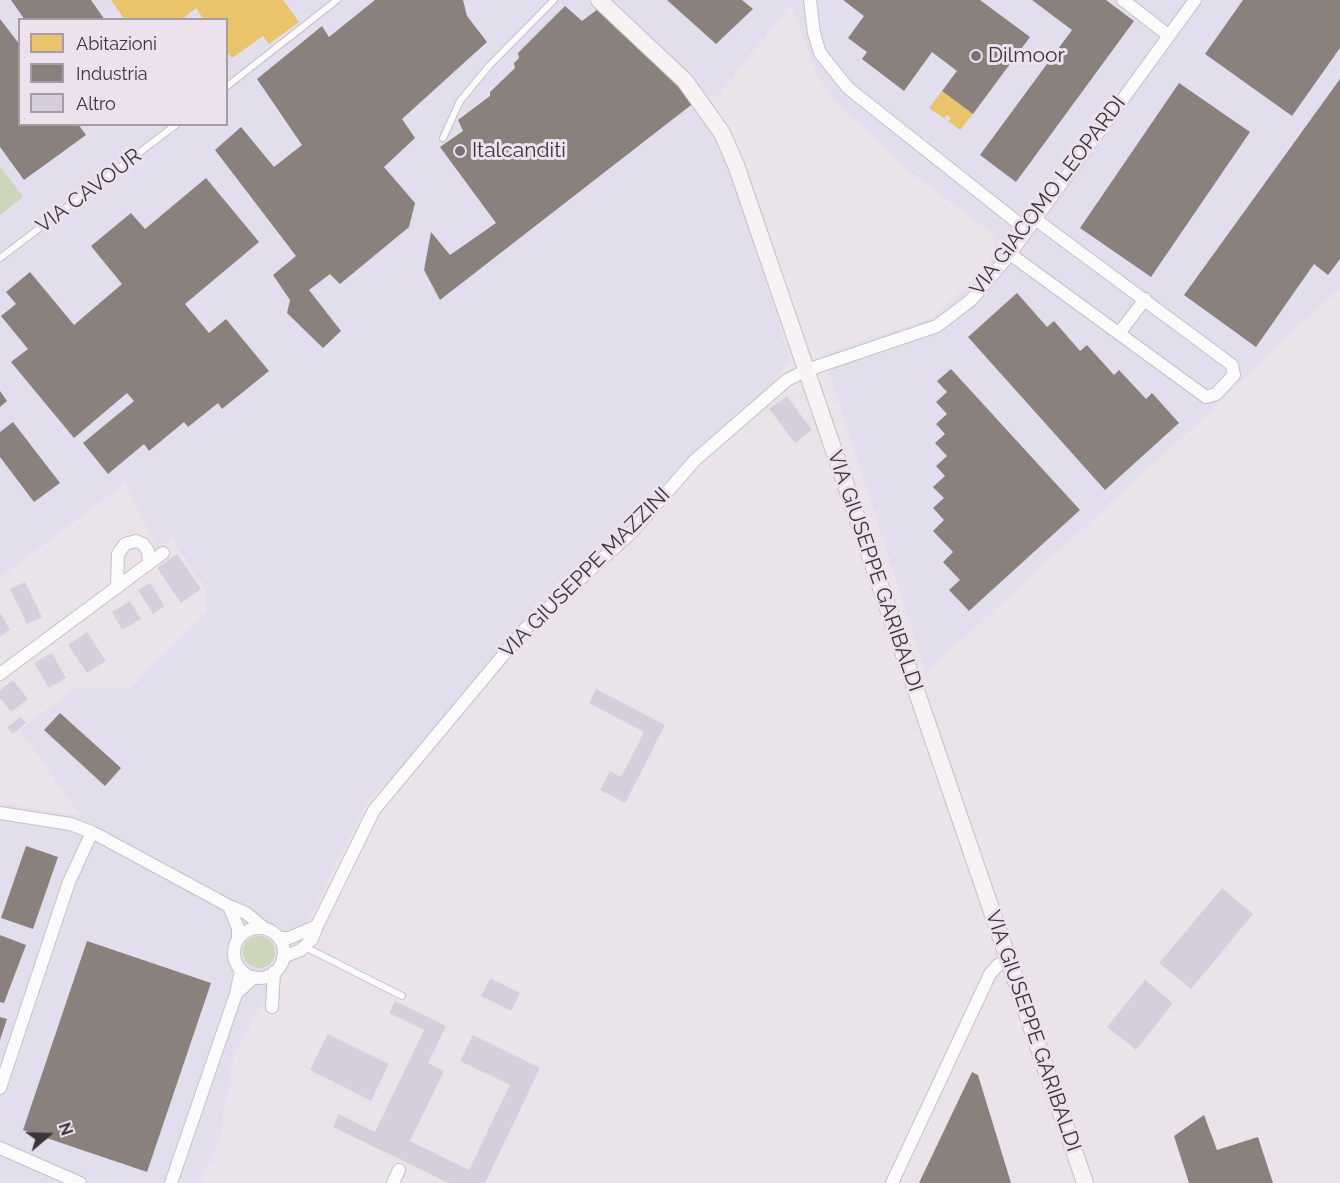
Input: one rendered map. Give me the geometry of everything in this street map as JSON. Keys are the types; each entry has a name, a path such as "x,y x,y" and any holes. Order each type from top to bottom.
{"street":[{"name":"VIA GIUSEPPE GARIBALDI","path":"598,0 685,81 722,133 736,165 1085,1183"},
{"path":"810,0 814,33 820,54 848,88 1027,231"},
{"path":"1123,0 1168,35"},
{"name":"VIA GIACOMO LEOPARDI","path":"807,370 937,326 971,300 1010,254 1195,0"},
{"path":"1010,254 1120,332 1206,397 1211,398 1234,375 1232,365 1035,219"},
{"path":"1120,332 1145,299"},
{"name":"VIA GIUSEPPE MAZZINI","path":"304,947 312,939 374,810 525,629 633,531 695,460 787,380 807,370"},
{"path":"117,585 118,554 124,544 136,541 143,544 148,551 150,562"},
{"path":"0,674 163,553"},
{"path":"0,813 70,824 92,832 246,913 280,938 290,938 317,926"},
{"path":"0,1088 69,882 92,832"},
{"path":"229,906 238,928 238,938 234,948 235,960 241,970 256,977 272,1007 274,972 283,957 304,947"},
{"path":"238,938 249,929 264,928"},
{"path":"280,938 283,957"},
{"path":"892,1183 990,974 998,965 1009,959"},
{"path":"171,1183 236,994 241,970"},
{"path":"236,994 256,977 274,972"},
{"path":"0,1148 80,1183"},
{"path":"393,1183 399,1170"}],"lane":[{"path":"228,85 338,0"},
{"path":"442,138 460,101 489,66 554,0"},
{"name":"VIA CAVOUR","path":"0,258 174,126"},
{"path":"304,947 402,996"}],"shaded area":[{"path":"0,0 1340,0 1340,287 1210,412 926,673 823,354 932,318 990,264 996,236 907,170 829,96 816,72 791,5 720,93 694,107 717,136 755,245 790,361 770,387 367,802 302,934 233,1056 219,1141 200,1183 0,1183 0,804 80,815 20,730 77,687 131,687 206,613 206,590 172,539 158,550 125,483 0,578"}],"green space":[{"path":"0,166 23,197 0,215"},
{"path":"259,936 270,941 275,952 270,963 259,968 248,963 243,952 248,941"}],"building: Abitazioni":[{"path":"111,0 283,0 299,22 269,44 263,36 232,58 228,53 228,18 203,18 196,8 184,18 124,18"},
{"path":"942,91 973,114 960,130 948,121 951,118 947,115 944,118 929,108"}],"building: Industria":[{"path":"11,0 91,0 104,18 24,18"},
{"path":"375,0 463,0 467,16 487,42 402,119 415,138 384,167 415,203 409,227 340,284 330,274 309,290 341,331 323,348 287,313 290,300 273,275 296,256 215,150 241,127 274,167 302,145 257,79 322,26 329,37"},
{"path":"667,0 742,0 753,9 716,44"},
{"name":"Dilmoor","path":"843,0 980,0 1030,37 973,114 942,91 957,71 932,52 904,91 862,59 867,52 848,38 864,16"},
{"path":"1032,0 1106,0 1134,21 1016,182 980,155 1072,30"},
{"path":"1243,0 1340,0 1340,48 1292,116 1205,54"},
{"path":"565,6 582,21 598,9 695,102 440,300 424,270 431,232 450,255 496,223 440,147 463,131 458,120 490,96 490,92 515,68 514,63 519,58 518,53"},
{"path":"0,19 18,42 18,126 79,126 86,135 24,180 0,147"},
{"path":"1340,79 1340,259 1328,275 1314,264 1256,347 1184,295"},
{"path":"1179,83 1250,132 1151,277 1080,228"},
{"path":"206,178 259,242 185,304 209,333 226,319 269,371 222,409 218,403 188,427 184,422 149,451 144,444 108,474 83,443 134,401 127,393 74,438 11,362 28,349 1,316 16,304 6,292 30,272 74,325 122,284 91,246 131,213 145,229"},
{"path":"1017,293 1047,327 1054,321 1080,351 1087,345 1114,375 1119,370 1146,399 1152,393 1179,423 1105,490 968,337"},
{"path":"951,369 1080,510 969,611 949,590 960,580 943,562 953,552 933,531 944,520 933,508 944,498 933,487 945,476 936,466 947,456 935,443 945,434 936,424 947,414 936,402 947,392 937,381"},
{"path":"0,391 7,401 0,407"},
{"path":"13,422 60,483 34,502 0,457 0,432"},
{"path":"60,713 121,768 105,786 44,730"},
{"path":"26,846 58,857 33,929 1,918"},
{"path":"0,935 26,945 4,1003 0,1002"},
{"path":"87,941 211,983 147,1172 23,1130"},
{"path":"0,1017 7,1019 0,1040"},
{"path":"972,1072 978,1075 1011,1183 919,1183"},
{"path":"1204,1115 1217,1150 1258,1137 1273,1183 1189,1183 1174,1136"}],"building: Altro":[{"path":"787,396 812,430 795,443 769,409"},
{"path":"177,554 201,589 181,603 157,568"},
{"path":"25,582 42,617 27,624 10,589"},
{"path":"150,583 165,606 153,614 138,590"},
{"path":"130,601 141,619 122,630 112,612"},
{"path":"0,612 10,630 0,636"},
{"path":"87,632 106,661 87,673 68,645"},
{"path":"52,653 66,678 49,688 34,663"},
{"path":"13,680 28,699 11,712 0,698 0,690"},
{"path":"596,689 665,725 625,803 600,790 610,771 621,777 644,732 589,703"},
{"path":"21,717 26,723 13,734 7,727"},
{"path":"1222,888 1253,914 1191,989 1159,963"},
{"path":"490,978 520,993 511,1011 481,996"},
{"path":"1145,980 1173,1003 1136,1050 1107,1027"},
{"path":"395,1001 446,1026 428,1063 444,1071 410,1141 469,1170 510,1085 460,1061 473,1035 540,1068 485,1183 449,1183 333,1127 339,1114 375,1132 424,1030 389,1013"},
{"path":"328,1034 389,1064 371,1101 310,1070"}],"place":[{"name":"Dilmoor","path":"976,56"},
{"name":"Italcanditi","path":"460,151"}]}
